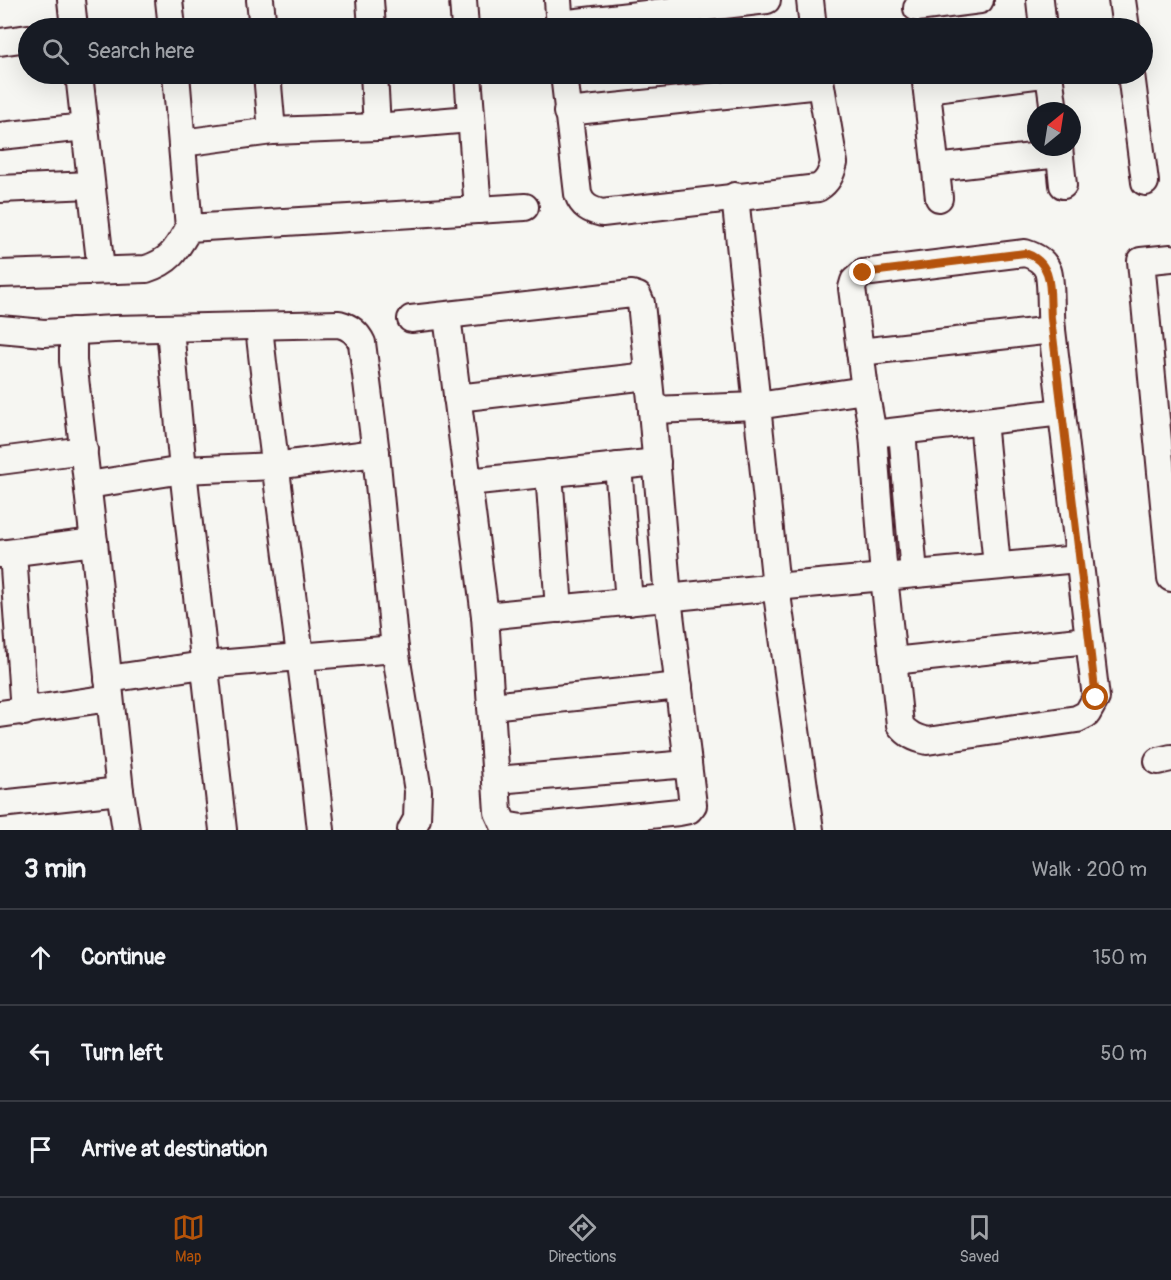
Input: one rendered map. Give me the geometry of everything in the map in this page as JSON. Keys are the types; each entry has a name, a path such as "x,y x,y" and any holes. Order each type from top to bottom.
{"street":[{"path":"71,0 73,18"},
{"path":"170,0 171,18"},
{"path":"260,0 262,18"},
{"path":"370,0 371,18"},
{"path":"463,0 464,18"},
{"path":"559,18 767,0"},
{"path":"810,0 812,18"},
{"path":"918,12 980,0"},
{"path":"1040,0 1042,18"},
{"path":"1122,0 1125,18"},
{"path":"0,42 18,39"},
{"path":"80,84 100,270"},
{"path":"0,274 146,269 162,264 171,257 189,228 177,84"},
{"path":"268,84 272,131"},
{"path":"375,84 377,127"},
{"path":"468,84 478,210"},
{"path":"565,84 578,194 581,201 593,211 602,213 818,188 828,179 834,163 821,84"},
{"path":"567,112 782,84"},
{"path":"926,84 939,198"},
{"path":"1050,84 1053,102"},
{"path":"1132,84 1145,182"},
{"path":"182,143 272,131 377,127 470,119"},
{"path":"0,136 85,127"},
{"path":"936,168 1027,155"},
{"path":"1060,156 1063,184"},
{"path":"0,189 91,184"},
{"path":"735,196 776,587 810,830"},
{"path":"189,228 525,207"},
{"path":"1025,253 1034,256 1048,272 1052,330 1096,698 1087,714 1077,719 927,741 915,738 900,725 884,577 873,434 852,288 857,276 863,273 1025,253"},
{"path":"1171,258 1141,261 1167,507 1171,578"},
{"path":"411,320 634,294 638,296 641,303 652,410 668,598 693,805 689,810 522,828 504,825 498,812 485,616 447,316"},
{"path":"0,329 44,333 339,324 356,332 362,343 396,649 418,791 417,819 411,830"},
{"path":"259,327 274,466 302,658 321,830"},
{"path":"170,328 183,470 223,830"},
{"path":"860,352 1052,330"},
{"path":"73,331 73,361 126,830"},
{"path":"457,398 648,376"},
{"path":"652,410 757,406 865,390"},
{"path":"873,434 1062,411"},
{"path":"982,421 997,566"},
{"path":"902,431 914,574"},
{"path":"0,462 84,450"},
{"path":"88,485 183,470 274,466 376,453"},
{"path":"468,482 657,462"},
{"path":"618,466 629,602"},
{"path":"549,473 560,609"},
{"path":"94,542 7,554 12,713 204,665 396,649"},
{"path":"485,616 1078,559"},
{"path":"893,661 1088,640"},
{"path":"491,706 679,686"},
{"path":"496,780 688,764"},
{"path":"0,804 120,791"}],"route":[{"path":"863,273 1025,253 1034,256 1048,272 1051,319 1078,559 1096,698"}]}
